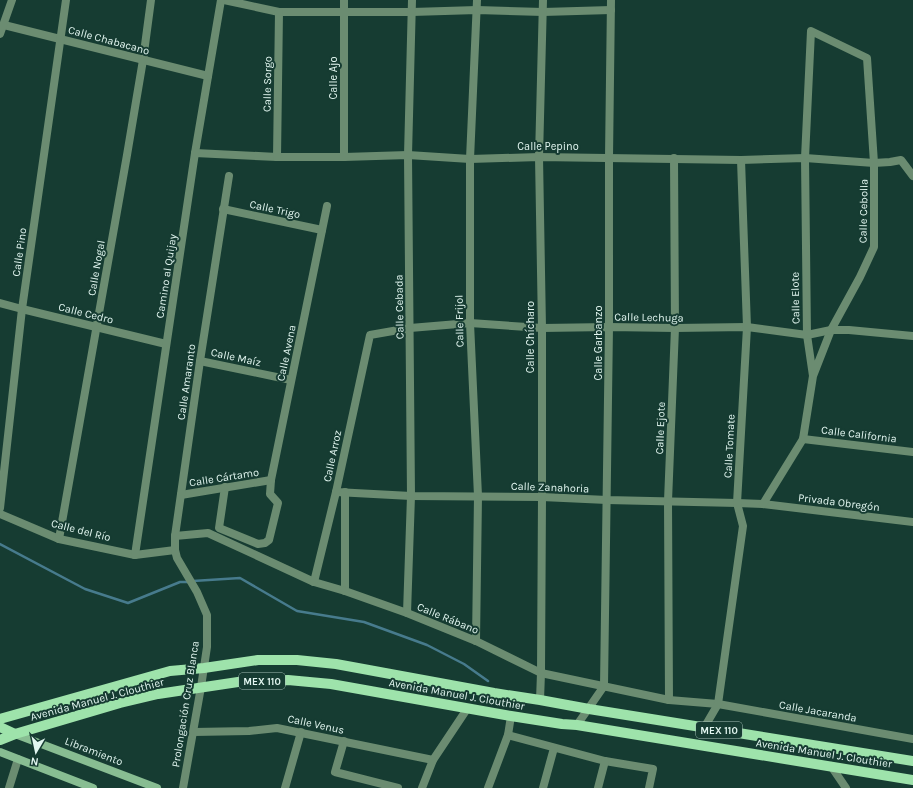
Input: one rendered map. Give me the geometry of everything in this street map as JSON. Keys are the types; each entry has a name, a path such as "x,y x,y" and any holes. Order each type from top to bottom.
{"main road":[{"name":"Avenida Manuel J. Clouthier","path":"0,719 170,671 204,668 258,660 297,660 336,664 589,709 913,761"},
{"name":"Avenida Manuel J. Clouthier","path":"0,740 15,734 120,703 158,694 238,682 288,680 331,684 466,709 577,725 913,780"},
{"name":"Libramiento","path":"0,727 157,788"},
{"path":"0,752 93,788"}],"street":[{"path":"0,34 12,0"},
{"name":"Calle Pino","path":"0,508 22,309 66,0"},
{"name":"Calle Nogal","path":"59,539 143,60 151,0"},
{"name":"Camino al Quijay","path":"135,555 195,153 221,0"},
{"path":"224,0 279,12 412,12 477,10 542,12 611,10"},
{"name":"Calle Ajo","path":"344,0 344,157"},
{"name":"Calle Cebada","path":"407,613 411,496 408,155 412,0"},
{"name":"Calle Frijol","path":"476,641 478,496 470,323 470,159 477,0"},
{"name":"Calle Chícharo","path":"540,700 542,328 539,157 543,0"},
{"name":"Calle Garbanzo","path":"604,686 609,327 611,0"},
{"name":"Calle Sorgo","path":"277,157 279,12"},
{"name":"Calle Chabacano","path":"4,25 208,76"},
{"name":"Calle Elote","path":"763,504 803,439 813,376 807,335 805,158 811,31 867,58"},
{"name":"Calle Cebolla","path":"813,376 831,330 860,278 874,247 874,163 867,58"},
{"name":"Calle Pepino","path":"195,153 277,157 408,155 470,159 539,157 741,160 805,158 874,163 901,160 913,176"},
{"name":"Calle Ejote","path":"669,700 668,501 675,328 674,158"},
{"name":"Calle Tomate","path":"704,728 718,704 743,526 737,503 747,327 741,160"},
{"name":"Calle Amaranto","path":"177,558 175,550 175,536 200,360 229,176"},
{"name":"Calle Avena","path":"271,480 327,206"},
{"name":"Calle Trigo","path":"223,209 322,230"},
{"name":"Calle Cedro","path":"0,303 166,344"},
{"name":"Calle Lechuga","path":"370,335 410,328 470,323 542,328 747,327 807,335 831,330 848,330 913,336"},
{"name":"Calle Arroz","path":"314,582 336,492 370,335"},
{"name":"Calle Maíz","path":"200,360 292,380"},
{"name":"Calle California","path":"803,439 913,452"},
{"path":"225,487 219,528 258,544 265,543 269,540 278,503 270,494 271,480"},
{"name":"Calle Cártamo","path":"181,495 271,480"},
{"name":"Calle Zanahoria","path":"336,492 411,496 542,497 763,504"},
{"name":"Calle Arroz","path":"345,492 345,591"},
{"name":"Privada Obregón","path":"763,504 913,522"},
{"name":"Calle del Río","path":"0,514 59,539 135,555 175,550"},
{"name":"Calle Rábano","path":"175,536 208,533 314,582 345,591 407,613 476,641 541,673 669,700 718,704"},
{"name":"Prolongación Cruz Blanca","path":"177,558 197,592 207,615 207,647 202,687 183,788"},
{"path":"577,725 604,686"},
{"name":"Calle Jacaranda","path":"718,704 913,739"},
{"path":"422,788 433,760 466,709"},
{"path":"488,788 508,735 511,716"},
{"name":"Calle Venus","path":"194,732 249,731 277,728 433,760"},
{"path":"285,788 302,732"},
{"path":"508,735 605,761 653,769 649,788"},
{"path":"344,741 335,772 398,788"},
{"path":"543,788 554,748"},
{"path":"10,788 18,759"},
{"path":"598,788 605,761"},
{"path":"831,766 846,788"}],"waterway":[{"path":"0,544 85,589 128,603 180,582 188,582"},
{"path":"193,581 240,578 297,611 364,622 427,645 464,664 488,681"}]}
